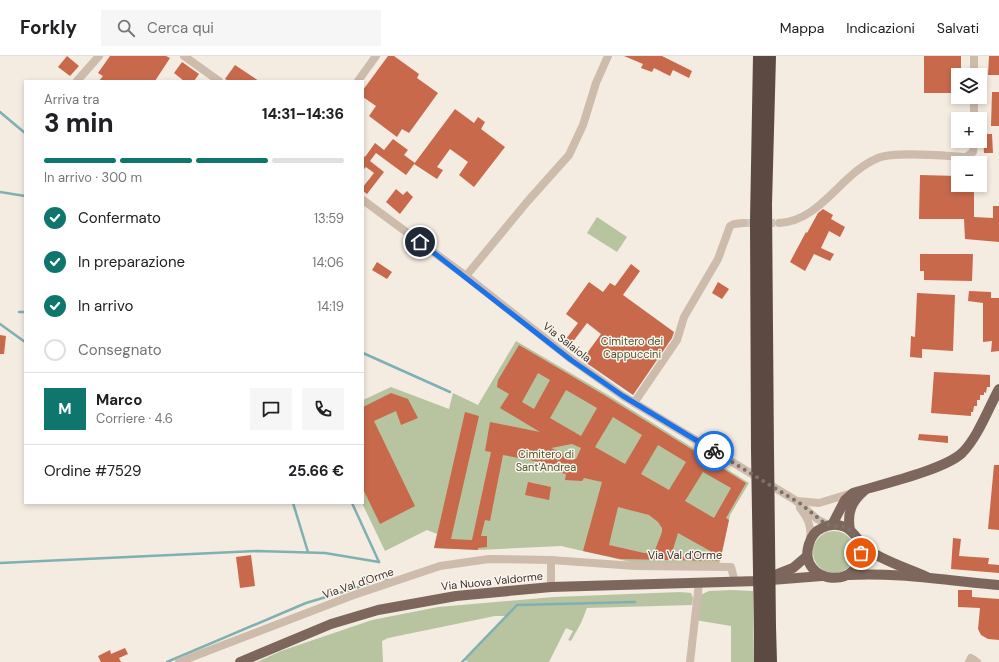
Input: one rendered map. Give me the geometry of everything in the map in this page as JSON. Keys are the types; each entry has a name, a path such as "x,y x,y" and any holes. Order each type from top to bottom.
{"highway":[{"path":"759,56 756,220 763,452 765,629 760,662"},
{"path":"763,452 766,204 770,56"},
{"path":"765,629 771,662"}],"main road":[{"path":"830,525 845,500 853,493 941,465 961,454 972,439 999,389"},
{"path":"850,530 850,508 856,498 867,488"},
{"path":"927,577 877,556 860,544 850,530 844,527 830,525 817,530 810,540 807,556 812,568 822,576 834,579 848,575 877,573 999,585"},
{"path":"848,575 859,561 861,553 860,544"},
{"name":"Via Nuova Valdorme","path":"758,581 793,568 807,556"},
{"name":"Via Nuova Valdorme","path":"240,662 331,624 378,610 456,596 552,587 735,582 822,576"}],"street":[{"path":"78,80 98,56"},
{"path":"184,56 218,80"},
{"path":"359,80 376,56"},
{"path":"466,276 527,202 569,155 583,125 596,83 608,56"},
{"path":"974,56 974,68"},
{"path":"778,223 792,222 804,217 858,169 882,157 894,155 966,157 973,152 973,148"},
{"name":"Via Salaiola","path":"364,201 466,276 571,360 634,403 792,499 817,519 830,525"},
{"path":"634,403 677,340 684,317 718,259 730,226 743,223"},
{"path":"792,499 819,503 853,493"},
{"name":"Via Salaiola","path":"792,499 800,507 808,521 811,532 810,540"},
{"name":"Via Val d'Orme","path":"179,662 352,596 440,566 489,559 551,560 635,566 731,567 735,582"},
{"path":"551,560 552,587"},
{"path":"690,662 699,583"}],"green space":[{"path":"597,217 627,237 617,252 587,233"},
{"name":"Cimitero di Sant'Andrea","path":"516,341 608,395 749,483 730,515 719,565 635,563 561,546 478,550 434,548 437,534 427,530 385,551 362,504 364,504 364,400 391,387 449,409 453,393 478,405"},
{"path":"830,531 838,531 846,534 852,540 855,552 852,564 846,570 838,573 830,573 822,570 816,564 813,556 813,548 816,540 822,534"},
{"path":"709,591 753,591 754,662 731,662 731,626 695,620 700,595"},
{"path":"680,592 691,593 693,598 692,605 587,608 571,641 568,640 573,631 566,628 549,662 469,662 464,660 506,616 495,616 388,638 382,641 383,662 257,662 281,651 372,620 438,607 554,597"}],"building":[{"path":"67,56 79,66 70,76 58,67"},
{"path":"110,56 166,56 170,58 156,80 100,80 103,76 98,73"},
{"path":"388,56 394,56 419,74 417,78 438,93 409,133 402,129 397,137 369,116 376,106 364,98 364,89"},
{"path":"624,56 662,56 692,71 689,78 673,70 670,76 654,68 652,72 641,68 643,64"},
{"path":"924,56 961,56 961,68 951,68 951,93 924,93"},
{"path":"989,56 999,56 999,75 988,75"},
{"path":"182,62 199,74 195,80 183,80 174,73"},
{"path":"235,65 258,80 227,80 225,79"},
{"path":"992,92 999,92 999,126 991,126"},
{"path":"455,109 474,123 478,117 485,122 481,129 505,147 474,187 459,175 468,162 450,149 437,167 443,170 437,179 414,164"},
{"path":"987,134 992,134 993,153 984,153 984,148 987,148"},
{"path":"393,139 408,150 404,155 415,163 406,175 376,153 370,161 384,172 367,194 364,192 364,186 374,173 366,167 364,169 364,156 365,157 375,143 384,150"},
{"path":"920,175 951,176 951,192 974,192 974,217 993,218 993,206 999,206 999,242 965,239 964,219 919,219"},
{"path":"396,189 403,195 407,191 413,197 400,214 386,202"},
{"path":"823,209 833,215 831,219 845,227 840,237 829,231 821,248 834,254 830,261 814,254 805,271 790,262 806,232 807,233 818,213"},
{"path":"920,254 973,254 972,281 924,280 924,271 920,271"},
{"path":"377,262 392,272 387,279 372,270"},
{"name":"Cimitero dei Cappuccini","path":"631,264 640,271 623,295 674,332 672,338 633,395 582,360 601,334 587,323 569,347 563,343 578,323 566,314 589,282 603,292 610,283 615,286"},
{"path":"718,282 729,289 722,299 712,293"},
{"path":"969,291 991,292 991,298 999,298 999,351 991,352 992,341 983,342 983,303 968,301"},
{"path":"917,293 955,295 953,351 922,349 922,358 910,357 911,336 915,337"},
{"path":"0,335 6,336 4,354 0,354"},
{"path":"519,345 604,395 746,483 726,518 729,520 721,557 678,533 671,556 721,558 720,561 620,559 583,551 602,482 584,478 582,481 565,480 566,474 554,471 555,465 503,455 490,521 485,520 481,536 487,536 487,547 478,548 478,550 434,548 465,412 479,416 451,539 472,540 491,452 485,451 490,422 540,432 500,408 509,394 497,387 498,380","holes":["538,373 550,380 534,409 522,402","566,390 597,408 581,436 550,418","613,417 642,435 625,464 595,447","572,444 581,448 576,459 551,448","658,445 686,462 669,490 641,474","703,472 731,488 714,518 685,501","618,507 649,515 658,522 662,528 662,532 655,550 651,553 644,553 609,545"]},
{"path":"934,372 990,375 990,387 987,387 984,395 980,395 980,400 977,400 977,406 974,406 971,416 931,413"},
{"path":"391,393 408,399 418,418 401,425 396,411 374,421 415,506 380,524 364,491 364,406"},
{"path":"919,434 948,436 948,443 918,440"},
{"path":"994,465 999,465 999,530 988,529"},
{"path":"528,482 551,487 549,500 525,495"},
{"path":"953,538 961,539 959,556 989,558 988,564 999,565 999,573 951,569"},
{"path":"251,555 255,586 240,588 236,557"},
{"path":"958,590 972,590 972,597 999,599 999,640 988,639 981,635 978,629 980,608 958,607"},
{"path":"125,648 128,654 119,658 121,662 101,662 98,656 110,650 111,654"}],"waterway":[{"path":"0,112 24,132"},
{"path":"0,192 24,196"},
{"path":"19,312 24,312"},
{"path":"0,324 24,341"},
{"path":"364,353 450,392"},
{"path":"293,504 308,552"},
{"path":"352,504 379,562"},
{"path":"0,563 257,551 325,553 379,562"},
{"path":"167,662 306,603 356,588 381,578 390,581"},
{"path":"462,662 517,605 635,602"}],"tunnel":[{"path":"743,223 779,223"}],"way so far":[{"path":"714,451 801,504 817,519 828,525 838,525 850,530 856,536 860,544 861,553"}],"route":[{"path":"420,242 466,276 571,360 623,396 714,451"}]}
